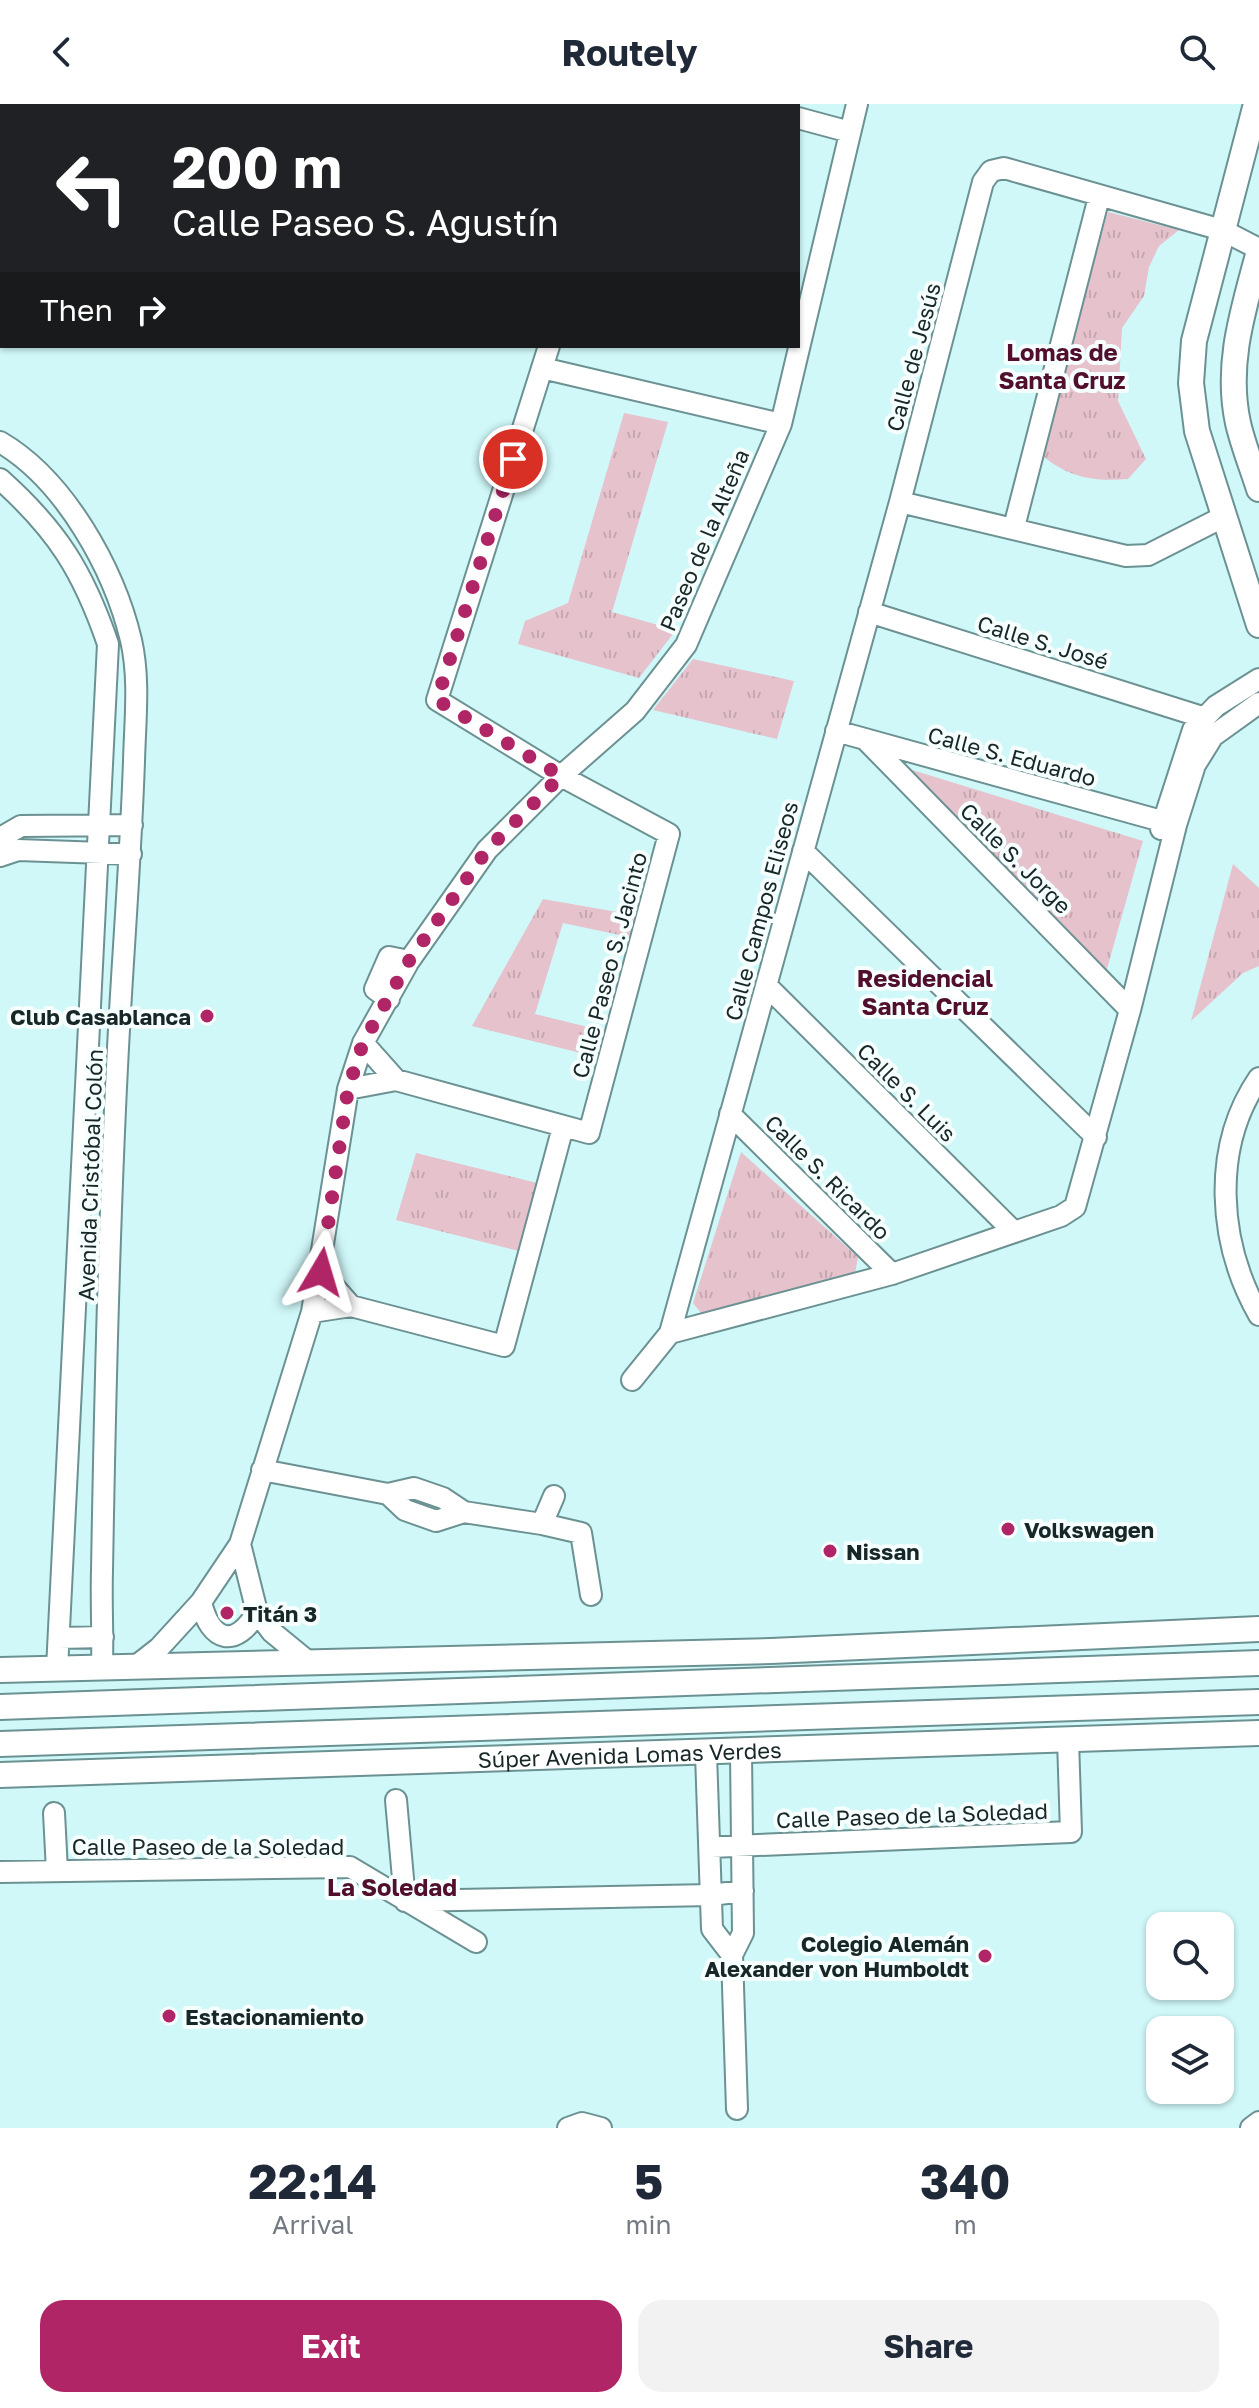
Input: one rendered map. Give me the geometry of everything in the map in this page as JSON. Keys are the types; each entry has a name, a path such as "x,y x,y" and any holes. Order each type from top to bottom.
{"main road":[{"path":"1256,104 1194,341 1191,383 1197,431 1259,625"},
{"path":"1259,250 1235,341 1233,376 1238,422 1259,489"},
{"path":"0,1670 771,1651 1259,1629"},
{"path":"771,1651 817,1676"},
{"path":"0,1707 817,1676 1259,1663"},
{"name":"Súper Avenida Lomas Verdes","path":"0,1744 1259,1702"},
{"path":"856,1748 928,1713"},
{"name":"Súper Avenida Lomas Verdes","path":"0,1775 706,1754 1259,1733"}],"street":[{"name":"Paseo de la Alteña","path":"800,344 857,104"},
{"path":"800,119 850,132"},
{"name":"Calle de Jesús","path":"900,502 983,182 991,171 1004,168 1222,230 1259,250"},
{"path":"1014,527 1099,197"},
{"path":"548,348 437,700 561,776"},
{"name":"Paseo de la Alteña","path":"136,1666 159,1648 201,1602 240,1544 312,1312 321,1272 348,1089 363,1043 409,961 487,850 561,776 635,711 686,645 781,424 799,348"},
{"path":"542,368 781,424"},
{"name":"Avenida Cristóbal Colón","path":"0,442 16,451 56,494 90,539 116,589 131,643 136,682 131,854 118,1061 102,1575 102,1667"},
{"name":"Avenida Cristóbal Colón","path":"0,479 41,515 74,563 95,605 108,644 57,1669"},
{"path":"900,502 1126,556 1148,555 1223,517"},
{"name":"Calle Campos Eliseos","path":"632,1380 670,1333 900,502"},
{"name":"Calle S. José","path":"869,612 1202,717"},
{"path":"670,1333 892,1274 1061,1216 1091,1132 1125,1004 1187,742 1202,717 1259,679"},
{"path":"1169,823 1200,754 1228,722 1259,703"},
{"name":"Calle S. Eduardo","path":"836,731 1169,823"},
{"name":"Calle S. Jorge","path":"867,741 1125,1004"},
{"name":"Calle Paseo S. Jacinto","path":"561,776 669,834 589,1133 563,1127"},
{"path":"0,838 21,826 132,825"},
{"path":"0,856 18,850 131,854"},
{"path":"803,851 1091,1132"},
{"name":"Calle S. Luis","path":"766,985 1014,1232"},
{"path":"363,1043 396,1080"},
{"path":"1259,1078 1246,1098 1232,1136 1225,1183 1229,1239 1247,1293 1259,1315"},
{"path":"312,1312 351,1306 504,1346 563,1127 396,1080 348,1089"},
{"name":"Calle S. Ricardo","path":"730,1114 892,1274"},
{"path":"321,1272 351,1306"},
{"path":"262,1470 388,1494 414,1488 443,1498 464,1512 581,1533 591,1595"},
{"path":"542,1524 554,1496"},
{"path":"240,1544 257,1612 272,1632 311,1664"},
{"path":"201,1602 205,1622 219,1635 230,1637 247,1629 257,1612"},
{"path":"59,1638 103,1637"},
{"name":"Calle Paseo de la Soledad","path":"711,1847 1071,1832 1068,1740"},
{"path":"737,2109 732,1955 743,1933 741,1752"},
{"path":"706,1754 712,1929 732,1955"},
{"path":"396,1800 405,1901 711,1895 743,1891"},
{"path":"54,1813 57,1871"},
{"name":"Calle Paseo de la Soledad","path":"0,1872 350,1867 476,1942"},
{"path":"1251,2128 1259,2122"},
{"path":"568,2128 582,2123 601,2128"}],"green space":[{"path":"1108,212 1179,230 1159,246 1149,267 1144,296 1122,328 1118,401 1146,459 1128,479 1115,480 1069,472 1037,451"},
{"path":"624,413 668,422 612,612 676,630 639,678 518,644 525,621 568,603"},
{"path":"693,659 794,681 777,739 653,710"},
{"path":"909,769 1143,841 1105,976 1073,948"},
{"path":"1233,864 1259,888 1259,966 1243,973 1191,1021"},
{"path":"543,899 634,915 629,937 563,923 535,1014 604,1031 597,1057 472,1026"},
{"path":"741,1152 858,1257 855,1274 713,1313 701,1313 693,1303"},
{"path":"416,1153 537,1183 519,1251 396,1220"}],"place":[{"name":"Club Casablanca","path":"207,1016"},
{"name":"Volkswagen","path":"1008,1529"},
{"name":"Nissan","path":"830,1551"},
{"name":"Titán 3","path":"227,1613"},
{"name":"Colegio Alemán Alexander von Humboldt","path":"985,1956"},
{"name":"Estacionamiento","path":"169,2016"}],"district":[{"name":"Lomas de Santa Cruz","path":"1062,365"},
{"name":"Residencial Santa Cruz","path":"925,991"},
{"name":"La Soledad","path":"392,1886"}],"route":[{"path":"321,1272 348,1089 363,1043 409,961 487,850 561,776 437,700 513,459"}]}
